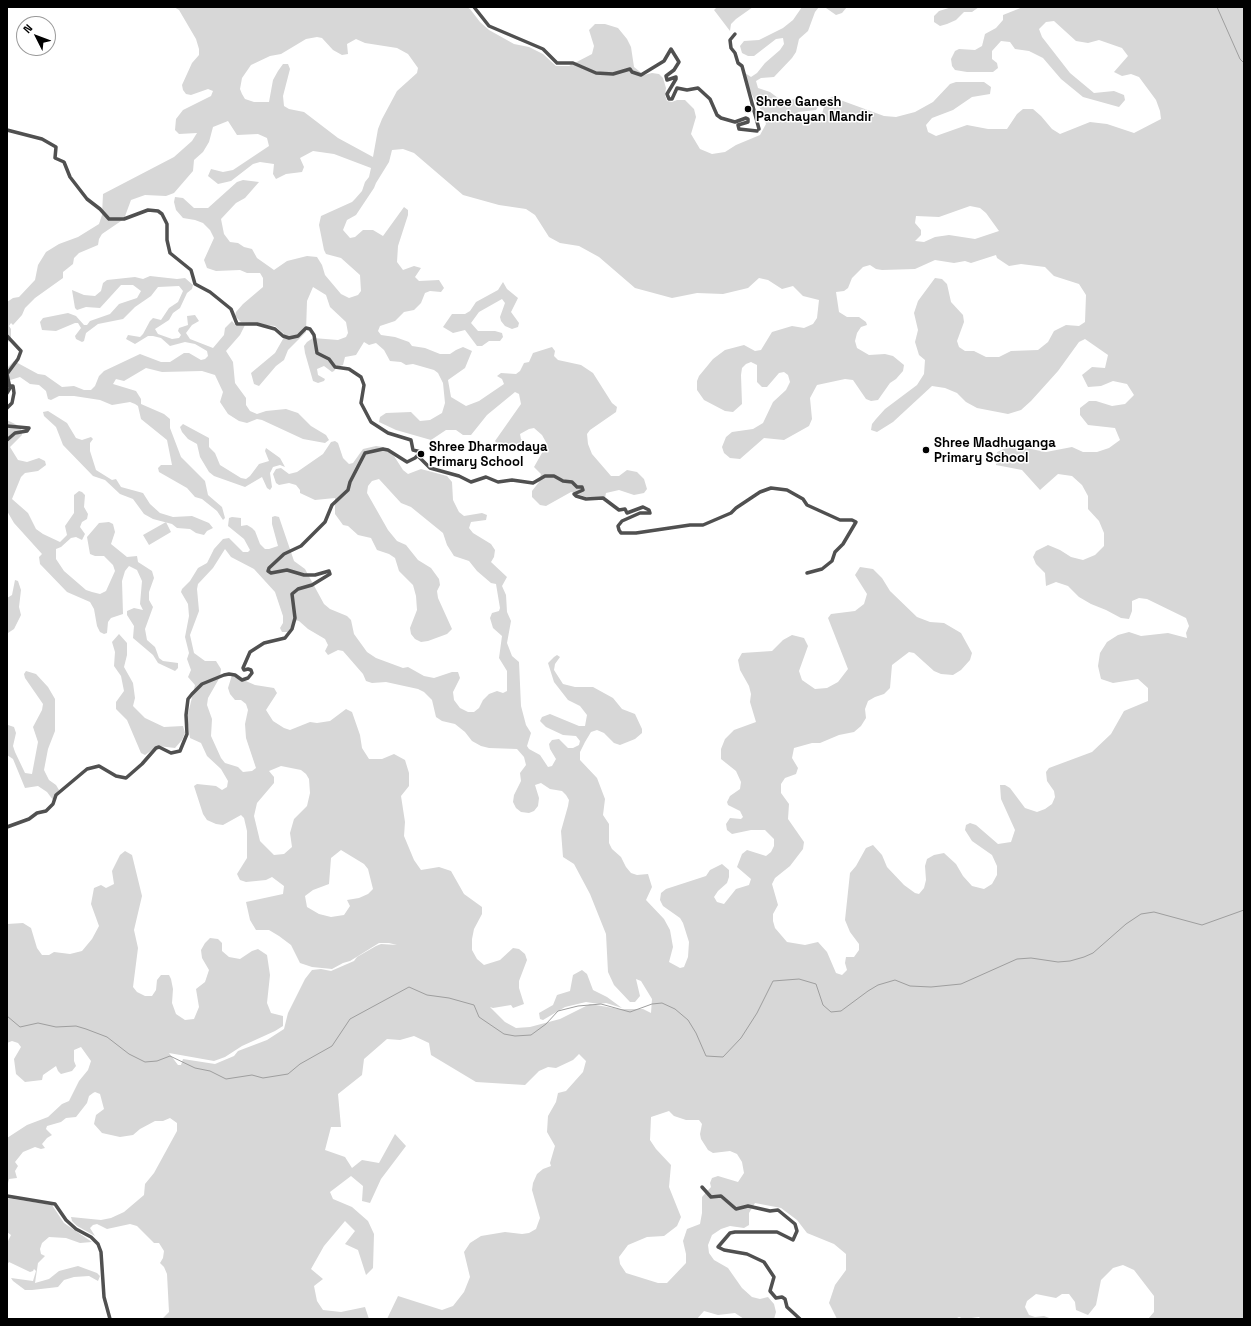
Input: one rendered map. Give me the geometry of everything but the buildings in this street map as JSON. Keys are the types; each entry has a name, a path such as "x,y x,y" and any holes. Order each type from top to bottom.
{"street":[{"path":"474,7 489,26 543,49 557,63 573,63 596,73 613,74 630,69 632,72 641,75 664,61 671,49 679,62 674,70 666,76 667,80 676,77 667,94 669,99 672,99 678,88 687,90 698,88 710,99 717,115 720,118 735,122 746,118 748,119 748,122 738,125 739,129 758,130 742,66 738,63 731,48 730,40 736,34"},
{"path":"7,130 42,139 56,147 55,158 64,162 70,177 87,199 100,209 109,219 124,219 148,210 158,211 162,214 167,224 167,240 170,253 173,257 191,270 194,284 210,292 231,309 237,324 257,324 274,329 283,336 289,338 298,336 306,328 310,329 314,335 317,353 329,359 335,367 349,369 361,377 364,385 361,403 371,422 388,433 411,440 411,448 420,452 418,456"},
{"path":"7,336 21,351 18,359 8,374 10,386 7,393"},
{"path":"7,408 12,403 14,393 13,386 10,386"},
{"path":"7,426 29,428 27,431 15,433 7,440"},
{"path":"7,827 29,819 37,813 46,811 53,804 56,795 87,769 99,766 116,776 126,778 142,764 156,748 159,747 170,753 180,751 187,734 186,715 188,699 192,694 202,684 224,675 235,675 242,680 248,678 252,673 251,670 248,668 244,670 243,668 253,649 264,643 285,638 292,629 295,618 292,594 298,589 312,585 330,574 328,571 315,575 304,575 287,570 271,573 268,571 269,568 284,554 301,546 325,522 332,505 348,490 350,482 365,453 373,450 388,450 407,462 418,456"},
{"path":"418,456 430,468 459,476 471,482 486,477 498,482 512,480 533,483 545,476 554,476 563,481 572,482 577,487 582,487 583,490 574,494 576,496 586,499 603,498 619,510 627,510 627,513 643,507 650,510 650,512 640,513 622,521 618,526 621,533 636,533 690,525 703,525 731,513 760,492 771,488 788,490 802,499 807,505 840,520 852,520 856,522 843,544 835,552 832,561 822,569 807,573"},
{"path":"702,1187 711,1197 721,1196 736,1209 748,1206 770,1211 778,1210 795,1224 798,1231 793,1240 777,1232 735,1232 730,1233 718,1247 724,1250 747,1254 764,1262 774,1277 770,1291 776,1298 782,1297 785,1299 787,1307 800,1319"},
{"path":"7,1196 55,1204 71,1225 91,1237 98,1244 101,1252 105,1302 110,1319"}],"shaded area":[{"path":"174,7 467,7 489,30 514,44 529,47 543,54 556,66 569,66 592,54 594,46 589,30 595,24 605,24 618,28 627,39 631,47 634,67 644,75 652,73 659,74 663,78 666,88 665,95 667,101 672,102 677,100 685,100 694,109 696,117 691,134 700,149 712,154 725,152 736,145 760,135 766,124 762,111 756,103 748,86 745,73 751,77 757,73 765,63 780,50 784,44 783,38 776,39 754,56 748,56 742,53 740,46 744,41 759,40 783,28 793,20 802,7 819,7 815,12 808,31 799,39 796,52 792,58 774,77 761,78 756,81 758,88 770,92 782,101 796,99 817,104 818,107 816,110 798,112 796,117 797,120 804,122 822,114 826,99 832,97 884,116 896,117 915,112 933,102 950,84 956,82 984,82 991,87 990,94 972,97 953,110 932,118 926,125 928,132 936,136 967,125 988,129 1007,129 1017,114 1023,109 1033,109 1052,129 1060,134 1090,122 1107,124 1134,133 1161,119 1156,100 1139,77 1131,74 1122,76 1114,72 1128,56 1122,48 1099,40 1088,43 1076,41 1054,21 1046,22 1039,29 1042,37 1070,73 1094,93 1114,91 1124,95 1125,100 1119,107 1083,97 1061,79 1043,58 1029,51 1015,49 1010,42 1001,41 992,51 992,59 997,63 998,68 993,72 967,72 955,70 952,66 951,59 955,51 959,49 975,50 982,46 985,34 996,28 1003,20 1003,15 1023,7 1244,7 1244,1319 1148,1319 1154,1312 1154,1296 1134,1270 1123,1265 1113,1268 1101,1280 1096,1305 1088,1315 1076,1310 1075,1302 1069,1294 1062,1294 1056,1298 1036,1294 1027,1301 1025,1307 1029,1315 1035,1317 1044,1316 1052,1319 981,1319 979,1317 964,1319 959,1317 955,1319 837,1319 829,1303 835,1285 846,1270 846,1254 834,1244 807,1233 797,1220 781,1208 755,1203 749,1213 749,1225 744,1228 730,1226 721,1229 712,1235 708,1245 709,1253 714,1260 728,1268 742,1288 752,1297 760,1299 768,1297 774,1304 776,1312 774,1319 744,1319 735,1313 718,1315 704,1311 697,1319 387,1319 398,1296 442,1310 453,1306 464,1292 470,1277 464,1252 470,1243 481,1236 505,1232 522,1234 529,1233 536,1229 540,1218 532,1190 533,1183 537,1174 543,1169 551,1166 550,1163 555,1146 547,1132 548,1116 556,1102 558,1093 566,1091 583,1072 586,1061 579,1054 573,1060 556,1068 548,1067 539,1071 525,1085 476,1082 431,1055 429,1043 414,1036 400,1040 387,1039 364,1059 362,1075 338,1094 341,1127 331,1127 325,1150 345,1157 352,1168 362,1160 379,1163 395,1134 406,1146 381,1179 370,1203 362,1201 363,1186 351,1176 330,1192 333,1199 352,1207 368,1221 374,1234 373,1268 366,1275 358,1250 345,1244 355,1231 345,1221 324,1246 311,1269 323,1279 314,1286 317,1301 323,1310 341,1312 365,1307 369,1319 162,1319 169,1312 167,1274 164,1267 160,1263 163,1258 164,1251 159,1243 154,1243 137,1226 130,1224 107,1229 97,1224 93,1225 90,1228 95,1236 77,1226 72,1221 71,1217 101,1220 111,1218 124,1212 144,1195 145,1184 154,1173 177,1131 177,1123 170,1118 163,1121 155,1121 140,1129 133,1135 120,1137 102,1133 94,1124 96,1115 104,1109 100,1094 95,1092 89,1096 87,1103 76,1117 66,1118 61,1122 47,1126 46,1129 52,1135 42,1144 45,1148 41,1149 35,1147 23,1152 15,1162 18,1166 15,1171 17,1178 9,1179 7,1187 7,1138 27,1125 48,1117 62,1104 69,1101 79,1081 88,1070 91,1061 81,1047 74,1050 74,1061 76,1066 72,1071 61,1074 56,1066 43,1075 42,1080 25,1082 16,1074 14,1059 21,1047 18,1043 12,1041 7,1043 7,924 23,923 31,928 37,948 42,955 49,955 54,952 70,954 82,951 92,939 99,926 91,904 94,888 101,885 106,888 114,884 112,871 120,855 125,851 132,855 142,896 134,930 138,948 133,987 137,992 145,996 152,996 156,990 157,980 161,975 169,975 173,989 172,1003 176,1014 185,1020 194,1019 199,1007 196,989 205,982 209,970 202,958 201,950 210,938 218,939 222,943 222,951 229,957 240,959 258,949 267,955 270,975 267,1003 271,1013 283,1016 283,1026 242,1046 225,1057 214,1061 169,1053 178,1065 181,1065 183,1059 215,1064 234,1056 238,1051 267,1040 284,1029 288,1013 305,979 312,970 321,969 331,971 354,961 357,957 381,944 397,945 379,943 350,961 332,969 312,967 300,963 291,945 279,936 269,930 256,930 250,920 246,902 283,894 284,886 272,877 266,880 246,882 240,880 237,874 247,858 247,831 244,818 241,815 223,825 207,820 203,814 194,786 197,784 216,786 222,790 227,787 228,781 221,769 207,756 201,743 190,738 187,718 195,685 188,677 191,670 187,659 189,653 185,637 189,616 188,604 181,592 198,568 207,563 214,549 223,539 229,538 243,552 248,552 250,550 244,539 228,526 229,518 232,517 241,518 241,526 247,525 252,528 255,531 260,544 265,549 269,549 278,546 272,524 272,517 279,517 294,561 305,569 324,604 330,609 347,616 351,620 354,634 367,652 376,658 403,668 408,667 424,676 434,678 452,672 458,672 460,678 453,692 454,700 460,708 468,712 474,712 479,708 483,700 489,694 497,691 503,693 507,691 507,671 499,658 502,636 493,628 490,618 492,613 499,611 500,608 496,584 491,583 477,571 469,561 454,556 447,545 443,533 411,507 401,503 379,479 372,481 368,486 367,493 388,530 397,541 406,545 418,560 431,568 439,579 440,585 437,591 438,598 452,629 447,634 421,642 415,639 411,634 410,628 417,610 416,596 413,585 399,571 395,558 389,554 377,550 371,538 358,535 348,526 343,525 335,514 335,498 315,500 300,493 300,490 296,485 289,483 279,485 276,483 273,474 276,469 281,468 289,474 297,472 323,454 331,442 335,441 338,443 343,458 349,464 353,463 363,449 376,446 383,447 394,456 403,470 408,474 421,469 447,476 452,482 453,500 459,512 464,516 482,513 487,515 486,520 471,522 469,528 473,533 491,544 495,550 494,557 491,562 507,577 502,586 506,595 507,612 511,621 507,643 512,656 519,662 521,706 526,725 531,733 527,746 529,749 540,755 548,767 552,766 556,759 550,749 549,744 552,740 559,739 568,748 573,748 579,745 580,741 576,736 563,735 546,727 540,721 542,717 550,714 579,726 585,726 587,715 580,706 568,700 554,682 548,663 557,655 560,657 555,664 554,670 563,684 575,687 593,687 613,698 622,709 635,714 642,729 642,733 635,739 620,745 614,743 604,733 597,730 591,732 580,752 580,760 597,778 605,799 603,815 609,824 609,843 612,849 621,857 631,873 637,875 648,874 652,887 646,900 664,919 670,930 673,947 669,962 680,968 684,967 688,957 689,942 680,918 663,906 660,900 661,893 666,889 706,876 710,870 722,864 729,870 729,877 727,883 714,897 717,902 724,904 736,889 749,885 751,879 737,867 742,854 747,850 766,856 771,852 774,846 774,839 765,830 751,830 732,834 727,830 726,824 730,818 741,819 743,817 740,811 728,805 727,802 730,796 740,789 741,782 736,771 721,759 721,749 725,739 734,730 756,722 750,702 751,694 749,686 740,670 738,660 742,653 772,651 783,640 792,635 804,638 808,646 799,671 802,680 815,689 827,688 838,682 848,669 828,618 831,614 855,611 864,604 867,594 855,575 860,567 873,569 882,578 890,591 917,617 930,622 944,623 961,633 972,653 970,660 961,670 953,675 941,674 934,671 914,653 909,652 892,665 890,688 884,694 868,701 865,709 866,718 861,726 854,732 839,735 820,743 812,743 794,748 792,758 798,768 796,774 785,778 781,784 781,793 789,804 788,819 804,842 803,849 790,866 775,878 772,884 778,905 773,914 773,921 775,928 787,942 805,945 818,942 827,952 836,973 842,975 847,970 845,963 846,957 854,957 859,950 859,944 850,932 845,920 850,873 856,866 866,848 873,845 882,855 887,867 904,885 915,893 919,894 924,888 926,880 925,866 927,859 934,855 944,853 956,864 963,876 972,886 984,889 992,884 997,875 997,866 992,855 972,841 965,830 966,825 970,823 976,825 998,844 1011,842 1015,830 1001,799 1000,785 1005,785 1010,788 1025,808 1037,812 1045,809 1052,804 1055,797 1054,791 1047,781 1046,772 1049,768 1092,752 1111,734 1124,711 1148,701 1148,688 1138,679 1113,683 1101,679 1098,666 1100,653 1107,642 1118,635 1129,632 1141,636 1168,633 1187,638 1186,633 1189,626 1186,618 1147,599 1139,598 1132,601 1132,611 1129,619 1121,618 1079,597 1068,586 1056,582 1046,586 1045,573 1036,564 1033,557 1036,551 1048,545 1071,557 1083,560 1095,555 1104,546 1104,533 1099,521 1088,509 1088,496 1082,485 1072,476 1058,474 1040,490 1022,470 996,465 997,452 1008,447 1021,447 1046,452 1072,447 1083,452 1097,452 1109,448 1120,440 1115,428 1088,425 1080,415 1080,408 1089,401 1096,401 1112,406 1125,404 1134,395 1127,384 1113,381 1101,386 1088,387 1082,375 1092,367 1105,368 1108,355 1085,339 1079,342 1058,371 1021,410 1008,414 977,408 966,402 957,393 945,388 932,386 893,422 877,432 871,430 872,424 885,409 917,385 924,374 925,360 919,355 915,342 918,330 914,313 918,301 935,278 942,279 947,284 951,302 963,315 964,322 957,341 959,347 965,351 974,351 986,357 999,357 1011,351 1038,350 1048,342 1054,331 1066,325 1079,326 1085,322 1086,295 1079,284 1054,276 1045,267 1021,264 1009,266 997,258 996,255 971,263 965,261 954,263 935,260 915,269 882,270 876,269 870,265 863,267 852,278 848,288 844,291 836,292 839,312 847,317 859,317 866,322 867,325 861,327 857,333 855,341 857,348 869,355 885,354 893,356 904,365 903,371 890,383 878,400 871,401 866,399 853,380 845,379 817,385 810,398 812,419 809,426 784,440 764,438 740,459 730,458 724,453 722,447 726,437 732,432 753,429 763,423 773,402 786,390 790,382 788,375 784,372 779,373 767,387 762,387 757,382 757,365 751,362 746,364 742,368 741,375 742,404 733,412 725,411 704,400 697,390 697,381 699,376 713,359 725,350 744,345 755,351 761,350 772,332 792,326 804,328 813,324 817,318 819,300 803,296 793,286 782,289 768,280 759,278 748,288 723,294 697,293 672,298 635,288 599,257 579,246 560,243 549,237 535,215 526,209 499,205 463,195 414,153 403,149 392,150 389,162 374,188 356,215 347,220 343,230 350,238 355,237 363,230 373,230 383,236 404,207 408,210 408,215 398,246 397,262 403,270 414,266 421,268 415,277 419,281 439,280 444,288 441,292 430,291 425,293 421,303 414,310 404,312 395,321 380,326 378,331 381,335 395,337 409,342 412,346 425,348 440,354 450,354 463,347 472,351 465,368 448,380 451,397 466,406 479,401 504,384 502,379 497,376 501,373 516,374 520,371 524,363 529,362 533,353 552,347 555,351 554,356 558,360 581,365 593,373 612,403 617,407 616,412 590,430 587,434 588,444 592,454 611,476 619,476 627,470 637,472 644,479 647,489 644,493 634,495 619,490 606,493 605,498 586,497 571,492 546,506 540,505 532,497 532,491 539,482 541,474 534,467 547,444 542,435 534,428 520,434 521,439 533,448 531,452 525,452 518,445 513,444 507,451 502,449 495,441 521,404 519,394 515,392 487,415 471,435 463,435 456,430 446,430 431,440 396,430 379,422 380,417 386,413 411,412 420,421 430,420 442,413 445,403 443,383 438,373 434,370 413,364 406,365 401,362 390,361 384,350 376,343 369,345 364,342 356,355 345,357 343,365 337,367 334,371 332,372 324,366 317,369 318,375 325,379 324,381 318,383 313,381 304,346 313,338 338,340 346,337 348,333 346,322 330,307 326,295 313,287 307,301 306,332 288,350 284,360 276,366 259,386 254,384 251,373 275,353 283,339 284,334 275,326 241,322 235,316 236,312 243,304 263,287 263,278 260,273 247,273 240,270 216,271 207,268 204,260 214,238 210,230 203,223 183,218 176,210 174,202 175,197 183,198 194,208 208,208 237,182 243,180 259,182 245,198 236,203 221,219 224,234 230,242 238,243 244,247 252,249 257,258 274,270 287,261 307,256 317,257 322,265 325,275 341,294 349,298 358,295 361,291 360,275 341,258 326,254 319,225 321,216 352,202 355,199 362,191 365,182 369,177 371,168 334,154 313,151 300,158 304,167 302,172 286,174 276,179 273,174 274,164 260,162 253,164 231,181 218,184 208,176 211,169 223,172 233,170 269,146 267,138 258,134 237,135 228,121 213,127 209,142 203,152 194,160 193,171 174,193 166,196 145,195 131,200 124,219 102,234 98,245 79,253 74,258 73,264 63,272 63,278 35,298 25,308 22,315 13,325 11,323 9,326 11,329 11,337 7,344 7,302 13,298 19,297 35,280 38,265 46,252 59,244 78,237 99,224 102,215 103,194 174,157 192,141 197,133 179,134 175,130 176,119 183,110 211,96 213,91 208,89 191,95 186,94 183,90 182,85 192,63 199,55 199,49 196,39 179,10","holes":["317,37 322,38 333,50 342,55 348,54 347,44 356,39 365,43 397,48 408,54 418,68 417,73 397,91 382,119 378,129 373,157 338,138 304,112 289,109 284,106 283,96 290,69 288,64 283,64 273,80 269,102 254,102 245,99 242,94 240,89 242,78 251,65 270,56 281,54 306,39","970,206 980,208 986,213 999,231 975,239 949,235 935,237 924,242 915,241 921,235 921,230 915,223 916,216 939,217","225,549 231,557 254,569 275,592 283,616 283,623 280,628 282,632 288,632 295,620 299,621 308,629 325,639 328,645 325,651 328,655 338,650 343,651 363,674 366,681 372,683 386,682 418,689 424,692 432,700 436,717 442,721 455,724 465,732 472,741 489,748 517,749 524,757 526,765 520,773 521,781 514,795 513,802 516,808 521,812 529,813 534,811 538,806 539,798 535,785 541,783 550,789 562,791 569,800 561,831 563,857 574,864 590,894 606,934 608,972 614,985 630,1002 635,1002 640,996 636,979 641,981 652,999 651,1013 643,1009 619,1009 590,1004 560,1019 530,1027 516,1028 505,1022 490,1007 493,1008 511,1005 513,1008 524,1004 519,988 519,981 527,960 525,954 519,949 513,948 500,960 484,965 477,959 472,950 472,939 474,929 482,914 482,907 464,894 451,871 439,867 421,870 414,860 404,836 405,822 401,796 409,786 409,773 405,760 394,754 382,759 369,759 362,748 360,735 352,712 346,709 330,721 317,723 310,722 290,730 273,721 266,710 277,693 274,688 255,685 232,675 228,688 230,694 235,700 241,700 246,704 248,710 245,724 246,738 256,768 252,771 243,772 238,767 225,763 221,758 211,736 212,719 207,705 208,698 220,677 221,669 216,661 205,661 194,653 190,635 199,611 198,584 213,568","281,766 301,770 309,779 310,793 307,806 294,819 290,833 292,847 284,854 274,855 260,841 254,816 257,803 274,783 274,777 269,771","341,850 364,864 368,869 373,889 368,894 359,898 347,900 350,906 344,915 331,917 319,914 307,907 305,896 313,890 329,884 331,858","669,1111 674,1116 686,1120 699,1120 702,1124 700,1134 701,1139 708,1150 713,1153 730,1151 737,1154 742,1162 744,1173 738,1182 718,1176 712,1178 710,1183 711,1187 702,1197 700,1224 687,1229 683,1241 686,1254 686,1263 667,1283 658,1283 626,1273 620,1264 619,1257 628,1245 647,1237 664,1236 677,1226 681,1217 669,1187 671,1165 650,1140 651,1117"]},
{"path":"717,7 753,7 731,24 730,31 714,10"},
{"path":"819,7 847,7 842,13 836,15 826,8"},
{"path":"952,7 979,7 972,12 964,12 956,20 947,24 940,26 934,22 934,16 939,11"},
{"path":"150,276 177,279 185,278 193,285 192,289 187,293 180,308 173,313 169,320 155,329 158,334 172,339 179,338 181,335 178,331 179,328 188,325 187,316 195,315 199,321 192,325 186,333 190,339 213,348 224,335 225,328 232,321 236,326 245,325 240,335 226,351 233,362 235,383 246,398 246,405 250,411 257,414 266,411 286,409 298,413 311,426 326,435 329,440 325,443 303,439 262,420 257,419 247,423 239,421 228,414 220,402 223,392 215,375 202,371 162,372 146,368 124,381 116,379 113,384 136,391 141,399 141,404 164,414 170,419 170,428 181,457 205,481 208,495 222,507 225,518 223,520 217,511 202,499 195,497 187,488 159,472 158,468 161,465 172,465 167,440 141,419 138,406 135,404 130,402 112,405 100,400 74,396 59,396 51,400 48,399 46,391 39,385 30,384 20,377 7,381 7,368 14,361 38,374 45,375 62,387 74,386 84,390 91,390 95,386 99,376 104,371 140,354 161,362 170,362 184,353 189,353 201,360 205,359 208,356 207,351 195,344 185,342 170,346 161,338 153,336 148,336 135,344 126,339 128,335 140,337 153,318 161,320 169,308 178,302 183,291 179,286 158,287 151,296 135,307 123,319 98,324 86,333 84,341 82,342 76,339 75,336 81,328 78,323 56,331 42,330 40,322 43,318 68,313 76,316 84,325 87,325 90,321 110,314 119,304 137,298 141,291 133,285 121,285 100,308 86,307 77,310 75,308 72,290 84,295 95,296 101,291 103,283 107,280 135,277 143,279"},
{"path":"503,282 507,289 518,298 511,312 519,323 518,327 512,329 505,326 501,321 500,317 505,303 502,299 479,312 471,323 478,331 495,331 502,333 503,337 500,341 489,341 482,346 477,346 465,330 453,333 443,327 452,314 465,314 470,311 476,302 498,290"},
{"path":"48,411 67,423 76,438 82,440 91,437 93,439 90,443 90,451 96,470 112,480 116,479 121,487 143,493 150,504 160,513 173,517 192,516 209,523 213,528 207,531 204,535 196,533 190,529 177,528 172,524 153,519 144,514 133,499 120,494 105,480 93,476 63,445 56,427 44,416 43,412"},
{"path":"7,420 17,425 21,429 22,435 10,447 18,460 27,462 39,458 45,461 46,465 38,471 25,473 21,477 12,499 28,513 36,529 60,542 67,535 65,526 74,513 74,495 79,491 85,495 84,507 88,514 87,519 82,522 80,527 85,534 82,540 76,537 71,538 61,547 56,549 56,559 64,571 86,590 100,594 106,591 115,571 113,565 104,556 95,556 90,554 87,537 99,523 109,522 113,524 115,532 111,544 127,557 137,556 138,562 152,571 154,578 149,592 149,600 153,607 145,629 147,640 155,647 159,658 163,661 178,663 178,668 175,671 158,663 153,655 133,638 134,626 127,615 127,611 134,608 143,610 140,604 142,581 137,570 129,566 125,571 122,581 123,614 111,618 108,622 107,633 104,634 100,632 97,626 94,609 90,602 67,592 40,564 39,557 42,554 14,523 7,511"},
{"path":"183,424 209,438 209,447 215,453 220,465 241,478 246,479 259,464 269,461 265,451 266,448 280,458 285,467 280,465 273,467 270,473 272,487 270,490 267,488 262,477 245,487 214,476 209,472 200,457 197,444 188,439 182,432 180,427"},
{"path":"166,522 171,532 149,545 143,535"},
{"path":"15,580 18,581 21,590 19,607 21,615 14,629 8,633 7,598 12,595"},
{"path":"119,634 127,643 127,655 124,667 133,683 135,698 133,706 145,718 164,727 183,726 185,733 182,740 175,748 158,746 145,755 141,753 127,720 116,709 116,702 124,691 121,676 114,666 115,652 112,642"},
{"path":"26,671 36,674 48,687 55,699 55,731 48,749 44,770 49,780 56,785 59,790 53,800 47,792 38,786 25,788 13,759 7,755 8,725 14,727 16,733 13,746 25,773 32,774 38,742 33,727 42,710 43,704 25,678 24,674"},
{"path":"582,970 587,974 593,990 607,997 622,1008 606,1003 599,1004 586,1002 565,1007 543,1020 540,1019 539,1013 553,1005 557,995 570,991 573,975"},
{"path":"7,1198 52,1205 64,1223 92,1242 80,1243 66,1238 49,1237 42,1243 40,1249 41,1254 45,1256 38,1263 35,1283 49,1279 59,1271 78,1266 97,1273 100,1276 98,1281 89,1276 74,1277 64,1280 58,1287 25,1290 13,1281 11,1278 33,1281 36,1271 34,1269 30,1272 9,1262 7,1265 7,1243 11,1235 7,1232"}],"waterway":[{"path":"1217,7 1240,59 1244,63"},
{"path":"7,1016 20,1027 38,1023 56,1027 76,1026 86,1029 107,1037 129,1054 145,1062 157,1061 170,1056 195,1068 210,1071 226,1079 252,1075 263,1078 288,1074 300,1064 332,1046 350,1019 409,987 427,995 449,998 474,1005 479,1017 504,1034 515,1036 531,1035 546,1024 558,1011 578,1006 601,1004 630,1012 652,1004 662,1003 675,1009 688,1020 696,1033 706,1056 723,1057 741,1038 757,1013 773,981 799,979 816,984 823,1005 831,1012 841,1011 878,985 895,980 910,986 931,987 961,984 1017,959 1031,958 1058,962 1070,961 1084,957 1093,953 1126,924 1141,914 1154,912 1202,925 1244,910"}],"place":[{"name":"Shree Ganesh Panchayan Mandir","path":"748,109"},
{"name":"Shree Madhuganga Primary School","path":"926,450"},
{"name":"Shree Dharmodaya Primary School","path":"421,454"}]}
